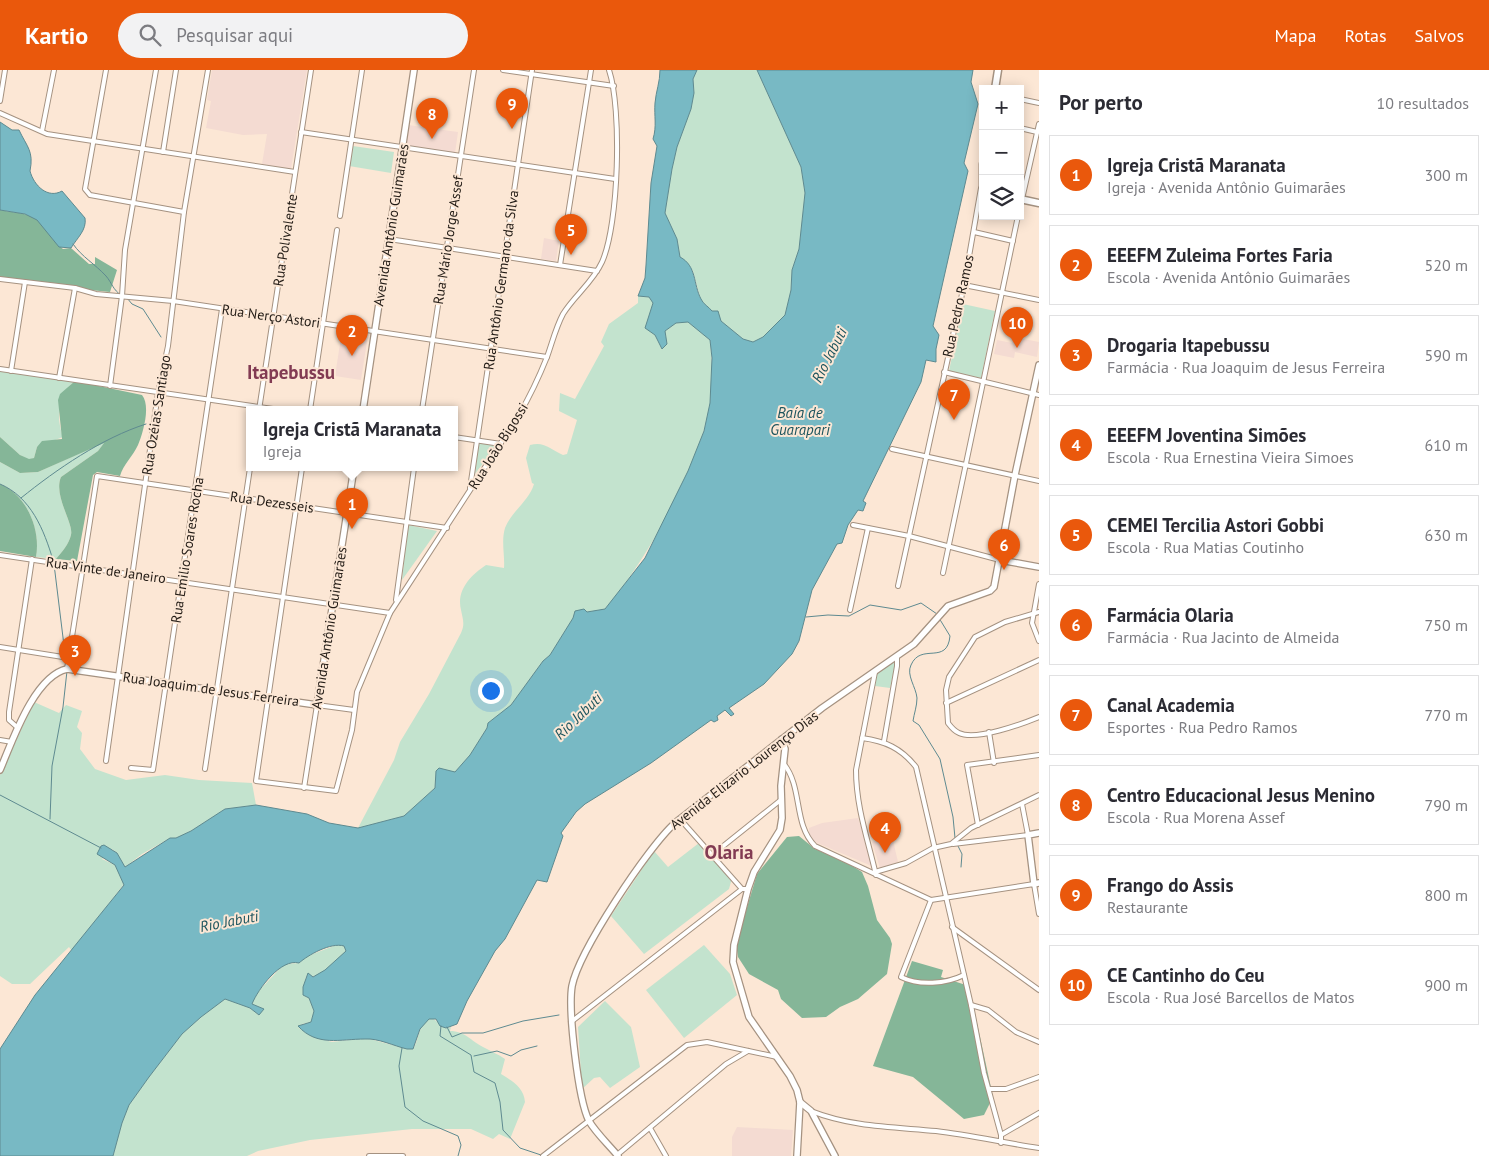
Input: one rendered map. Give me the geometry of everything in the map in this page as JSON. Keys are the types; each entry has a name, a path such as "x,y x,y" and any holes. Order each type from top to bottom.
{"main road":[{"path":"996,85 998,70"},
{"path":"1024,200 1039,203"}],"street":[{"path":"0,101 5,70"},
{"path":"42,131 54,70"},
{"path":"106,70 85,190 90,195 184,212"},
{"path":"110,386 122,296 125,250 156,70"},
{"path":"163,152 176,70"},
{"name":"Rua Ozéias Santiago","path":"106,761 158,393 174,301 184,212 208,70"},
{"name":"Rua Polivalente","path":"260,406 311,70"},
{"path":"340,216 362,70"},
{"name":"Avenida Antônio Guimarães","path":"364,406 414,70"},
{"name":"Rua Mário Jorge Assef","path":"423,406 474,70"},
{"path":"503,70 532,72 615,89"},
{"path":"560,265 591,70"},
{"name":"Rua João Bigossi","path":"304,788 336,791 352,730 354,710 362,679 390,613 447,528 536,386 564,314 597,271 602,261 613,223 615,179 617,109 615,89 609,70"},
{"name":"Rua Antônio Germano da Silva","path":"470,491 532,72"},
{"path":"1024,101 1039,103"},
{"path":"0,113 47,134 295,172"},
{"path":"1024,186 1039,124"},
{"path":"1024,129 1037,132"},
{"path":"301,132 615,179"},
{"name":"Rua Pedro Ramos","path":"898,586 964,285 979,204"},
{"path":"943,573 1017,220"},
{"path":"311,406 337,230"},
{"path":"974,232 1013,242"},
{"path":"389,239 597,271"},
{"name":"Rua Nerço Astori","path":"0,279 74,288 96,294 174,301 547,357"},
{"path":"11,371 25,282"},
{"path":"964,285 1039,300"},
{"path":"59,378 74,288"},
{"name":"Rua Emilio Soares Rocha","path":"132,768 153,770 210,400 222,309"},
{"path":"1000,560 1015,475 1036,394 1039,365"},
{"path":"0,370 246,406"},
{"path":"944,372 1036,394"},
{"path":"458,438 501,444"},
{"path":"892,449 1039,481"},
{"path":"206,769 230,589 250,471"},
{"path":"302,471 256,781 304,788"},
{"name":"Avenida Antônio Guimarães","path":"304,788 354,471"},
{"path":"396,602 414,471"},
{"name":"Rua Dezesseis","path":"83,567 97,476 447,528"},
{"path":"853,525 909,536 1000,560 1039,567"},
{"path":"850,610 868,528"},
{"name":"Rua Vinte de Janeiro","path":"0,555 390,613"},
{"path":"18,728 9,720 32,559"},
{"name":"Avenida Elizario Lourenço Dias","path":"618,1156 589,1120 580,1084 571,1022 572,985 583,959 644,860 661,837 680,819 782,739 922,638 948,606 990,591 994,587 1000,560"},
{"path":"0,770 18,728 38,692 54,674 67,669 83,567"},
{"path":"1039,584 1032,614 1032,623 1039,641"},
{"path":"1039,612 1005,622 975,637 950,677 946,703 948,723 960,734 969,736 1008,728 1039,716"},
{"path":"0,647 69,658"},
{"path":"884,741 897,657"},
{"path":"946,703 1039,660"},
{"name":"Rua Joaquim de Jesus Ferreira","path":"67,669 354,710"},
{"path":"875,672 856,770 856,794 876,874"},
{"path":"989,732 994,763"},
{"path":"862,738 884,741 907,756 916,767 931,823 933,848 971,1005 1001,1142"},
{"path":"782,739 785,749 780,830 745,889 734,945 733,962 749,1017 790,1076 800,1102 796,1156"},
{"path":"0,740 12,742"},
{"path":"978,825 967,765 994,763 1039,755"},
{"path":"784,764 794,784 807,838 815,846 931,900 1037,884"},
{"path":"951,844 978,825 1039,795"},
{"path":"712,855 782,799"},
{"path":"1022,804 1037,884 1039,914"},
{"path":"680,819 745,889"},
{"path":"876,874 906,863 933,848 1039,833"},
{"path":"571,1022 745,889"},
{"path":"931,900 901,977 920,983 955,979 964,975"},
{"path":"952,927 1039,990"},
{"path":"971,1005 988,1010 1016,1032 1039,1042"},
{"path":"543,1156 686,1045 707,1042 777,1057"},
{"path":"618,1156 726,1064 748,1051"},
{"path":"989,1089 1006,1089 1039,1077"},
{"path":"800,1102 811,1111 832,1119 855,1124 938,1132 1039,1148"},
{"path":"811,1111 835,1156"},
{"path":"1001,1135 1039,1113"},
{"path":"650,1128 666,1156"},
{"path":"370,1156 403,1156"}],"shaded area":[{"path":"212,70 307,70 291,169 262,164 267,134 243,135 206,128 211,101 207,100"},
{"path":"408,125 458,132 455,153 405,146"},
{"path":"544,238 559,241 556,261 541,259"},
{"path":"342,331 368,335 361,380 335,376"},
{"path":"1013,337 1039,342 1037,357 1015,352 1014,358 994,354 997,340 1012,343"},
{"path":"858,818 874,867 815,842 809,835 809,828 822,823"},
{"path":"892,836 898,862 880,868 872,842"},
{"path":"737,1127 793,1130 791,1156 732,1156 732,1137"}],"green space":[{"path":"697,70 757,70 801,167 805,193 799,249 792,270 791,290 785,315 763,337 753,342 743,339 701,301 693,271 680,257 677,239 665,213 672,169 677,147 691,109 694,93 693,79"},
{"path":"353,146 394,152 391,173 349,166"},
{"path":"0,210 33,217 42,224 63,249 71,248 89,264 95,264 95,257 117,270 110,292 0,281"},
{"path":"638,296 649,297 653,303 646,328 655,335 662,349 667,344 665,331 676,323 688,322 710,340 712,389 704,430 695,457 669,512 638,565 605,610 575,611 573,618 550,655 543,661 511,705 488,723 487,728 470,755 455,772 436,773 435,788 404,816 358,828 394,760 400,742 429,694 461,633 463,619 460,603 466,584 475,573 486,565 504,568 503,538 505,528 532,490 534,484 532,483 526,458 530,445 540,444 563,455 567,454 577,420 559,411 560,393 575,399 604,346 601,342 609,324 638,303"},
{"path":"963,304 995,311 981,378 949,371"},
{"path":"0,371 75,381 61,399 59,421 63,437 37,447 34,458 29,460 20,455 0,437"},
{"path":"75,381 142,395 146,406 144,427 138,445 120,476 97,472 93,475 77,561 56,559 67,545 71,535 70,524 61,501 59,484 61,477 98,451 104,443 38,472 20,473 0,462 0,437 20,455 29,459 34,458 37,447 42,441 62,439 58,400 60,394"},
{"path":"105,442 98,451 61,477 59,484 61,501 71,530 67,545 56,559 36,557 36,536 30,514 18,496 0,484 0,462 20,473 38,472"},
{"path":"479,442 496,446 475,474"},
{"path":"0,484 18,496 30,514 36,536 36,557 0,551"},
{"path":"408,525 437,531 402,580"},
{"path":"893,662 895,665 890,688 875,686 877,673"},
{"path":"34,702 59,713 66,705 82,711 77,727 82,733 80,749 95,769 126,780 165,775 199,780 252,783 256,805 225,809 191,831 176,838 170,838 142,854 125,867 117,853 112,849 102,859 115,865 124,884 72,951 69,947 30,984 12,984 0,976 0,775"},
{"path":"799,836 815,849 846,862 862,872 868,886 877,920 892,944 887,974 858,999 840,1007 826,1017 802,1018 781,999 778,990 749,974 738,957 736,944 757,874 787,837"},
{"path":"699,843 732,878 729,889 644,954 611,916 654,851 668,867"},
{"path":"339,944 344,946 346,951 338,960 323,972 306,977 303,995 309,998 314,1011 311,1022 302,1024 299,1028 317,1038 332,1042 366,1038 413,1049 422,1026 427,1020 432,1018 446,1028 451,1027 450,1031 464,1034 479,1045 505,1059 501,1074 520,1088 525,1102 510,1139 499,1134 493,1139 471,1129 412,1129 310,1140 258,1151 247,1156 113,1156 129,1105 182,1034 225,999 250,1008 259,1015 262,1008 252,1004 255,995 284,964 299,963 305,957"},
{"path":"704,945 730,974 737,995 684,1038 646,990"},
{"path":"912,961 943,970 941,977 969,986 993,1097 984,1115 964,1119 913,1077 873,1066"},
{"path":"605,1001 631,1027 640,1067 610,1088 600,1077 594,1078 582,1089 578,1027"}],"water":[{"name":"Baía de Guarapari","path":"660,70 697,70 693,79 694,93 691,109 677,147 672,169 665,213 677,239 680,257 692,270 698,293 703,302 712,311 718,311 721,321 743,339 753,342 763,337 785,315 791,290 792,270 799,249 805,193 801,167 757,70 973,70 971,82 978,104 964,163 968,171 933,326 939,335 936,362 926,360 921,382 863,501 866,503 863,511 858,510 848,525 842,543 837,544 812,590 799,641 792,654 764,684 729,708 734,714 731,716 725,710 717,716 718,720 714,722 711,720 651,763 585,804 576,812 561,833 563,836 547,882 537,880 505,939 495,951 467,1001 457,1024 446,1028 440,1026 436,1019 429,1019 420,1029 413,1049 370,1039 321,1039 305,1033 298,1026 311,1022 314,1011 309,998 303,995 303,987 308,973 313,977 325,970 346,951 344,946 339,945 326,948 308,956 299,963 285,965 271,976 259,991 252,1004 264,1009 259,1015 250,1008 225,999 182,1034 129,1105 113,1156 0,1156 0,1049 35,995 124,885 115,865 97,854 101,846 104,845 117,853 125,867 170,838 176,838 191,831 225,809 256,805 307,814 329,823 358,828 404,816 435,788 436,771 439,768 455,772 470,755 487,728 488,723 511,705 543,661 550,655 573,618 575,611 584,609 587,612 605,609 645,558 688,471 704,431 710,403 712,358 710,340 688,322 676,323 665,331 667,344 662,349 655,335 645,328 653,303 649,297 638,296 645,278 651,183 657,146 653,139 655,103"},
{"path":"0,122 12,130 19,130 29,149 31,159 30,171 38,186 47,192 57,193 62,191 85,218 83,230 71,248 59,247 37,220 25,214 0,210"}],"waterway":[{"path":"73,244 80,253 106,276 114,289 121,295"},
{"path":"127,298 132,304 143,309 161,337"},
{"path":"21,498 80,455 113,437 146,424"},
{"path":"0,484 20,497 35,516 53,560"},
{"path":"54,564 66,662"},
{"path":"806,617 849,616 870,605 901,610 921,603 937,614"},
{"path":"939,618 950,636 948,645 939,652 915,658 911,665 910,677 917,698 913,721 919,725 940,759 953,817 955,838"},
{"path":"50,819 52,766 63,707 67,671"},
{"path":"0,795 101,848"},
{"path":"957,844 962,854 961,867"},
{"path":"447,1027 452,1037 462,1033 483,1033 523,1021 559,1015"},
{"path":"441,1026 440,1036 471,1055 474,1072 495,1083 500,1102 503,1130 520,1148 541,1155"},
{"path":"474,1056 497,1051 511,1056 521,1050 537,1046"},
{"path":"402,1048 399,1066 405,1107 423,1121 458,1136 461,1145 458,1156"}],"place":[{"name":"Frango do Assis","path":"512,129"},
{"name":"Centro Educacional Jesus Menino","path":"432,139"},
{"name":"CEMEI Tercilia Astori Gobbi","path":"571,255"},
{"name":"CE Cantinho do Ceu","path":"1017,348"},
{"name":"EEEFM Zuleima Fortes Faria","path":"352,356"},
{"name":"Canal Academia","path":"954,420"},
{"name":"Igreja Cristã Maranata","path":"352,529"},
{"name":"Farmácia Olaria","path":"1004,570"},
{"name":"Drogaria Itapebussu","path":"75,676"},
{"name":"EEEFM Joventina Simões","path":"885,853"}],"district":[{"name":"Itapebussu","path":"291,372"},
{"name":"Olaria","path":"729,852"}],"water label":[{"name":"Rio Jabuti","path":"829,355"},
{"name":"Rio Jabuti","path":"578,716"},
{"name":"Rio Jabuti","path":"229,921"}]}
